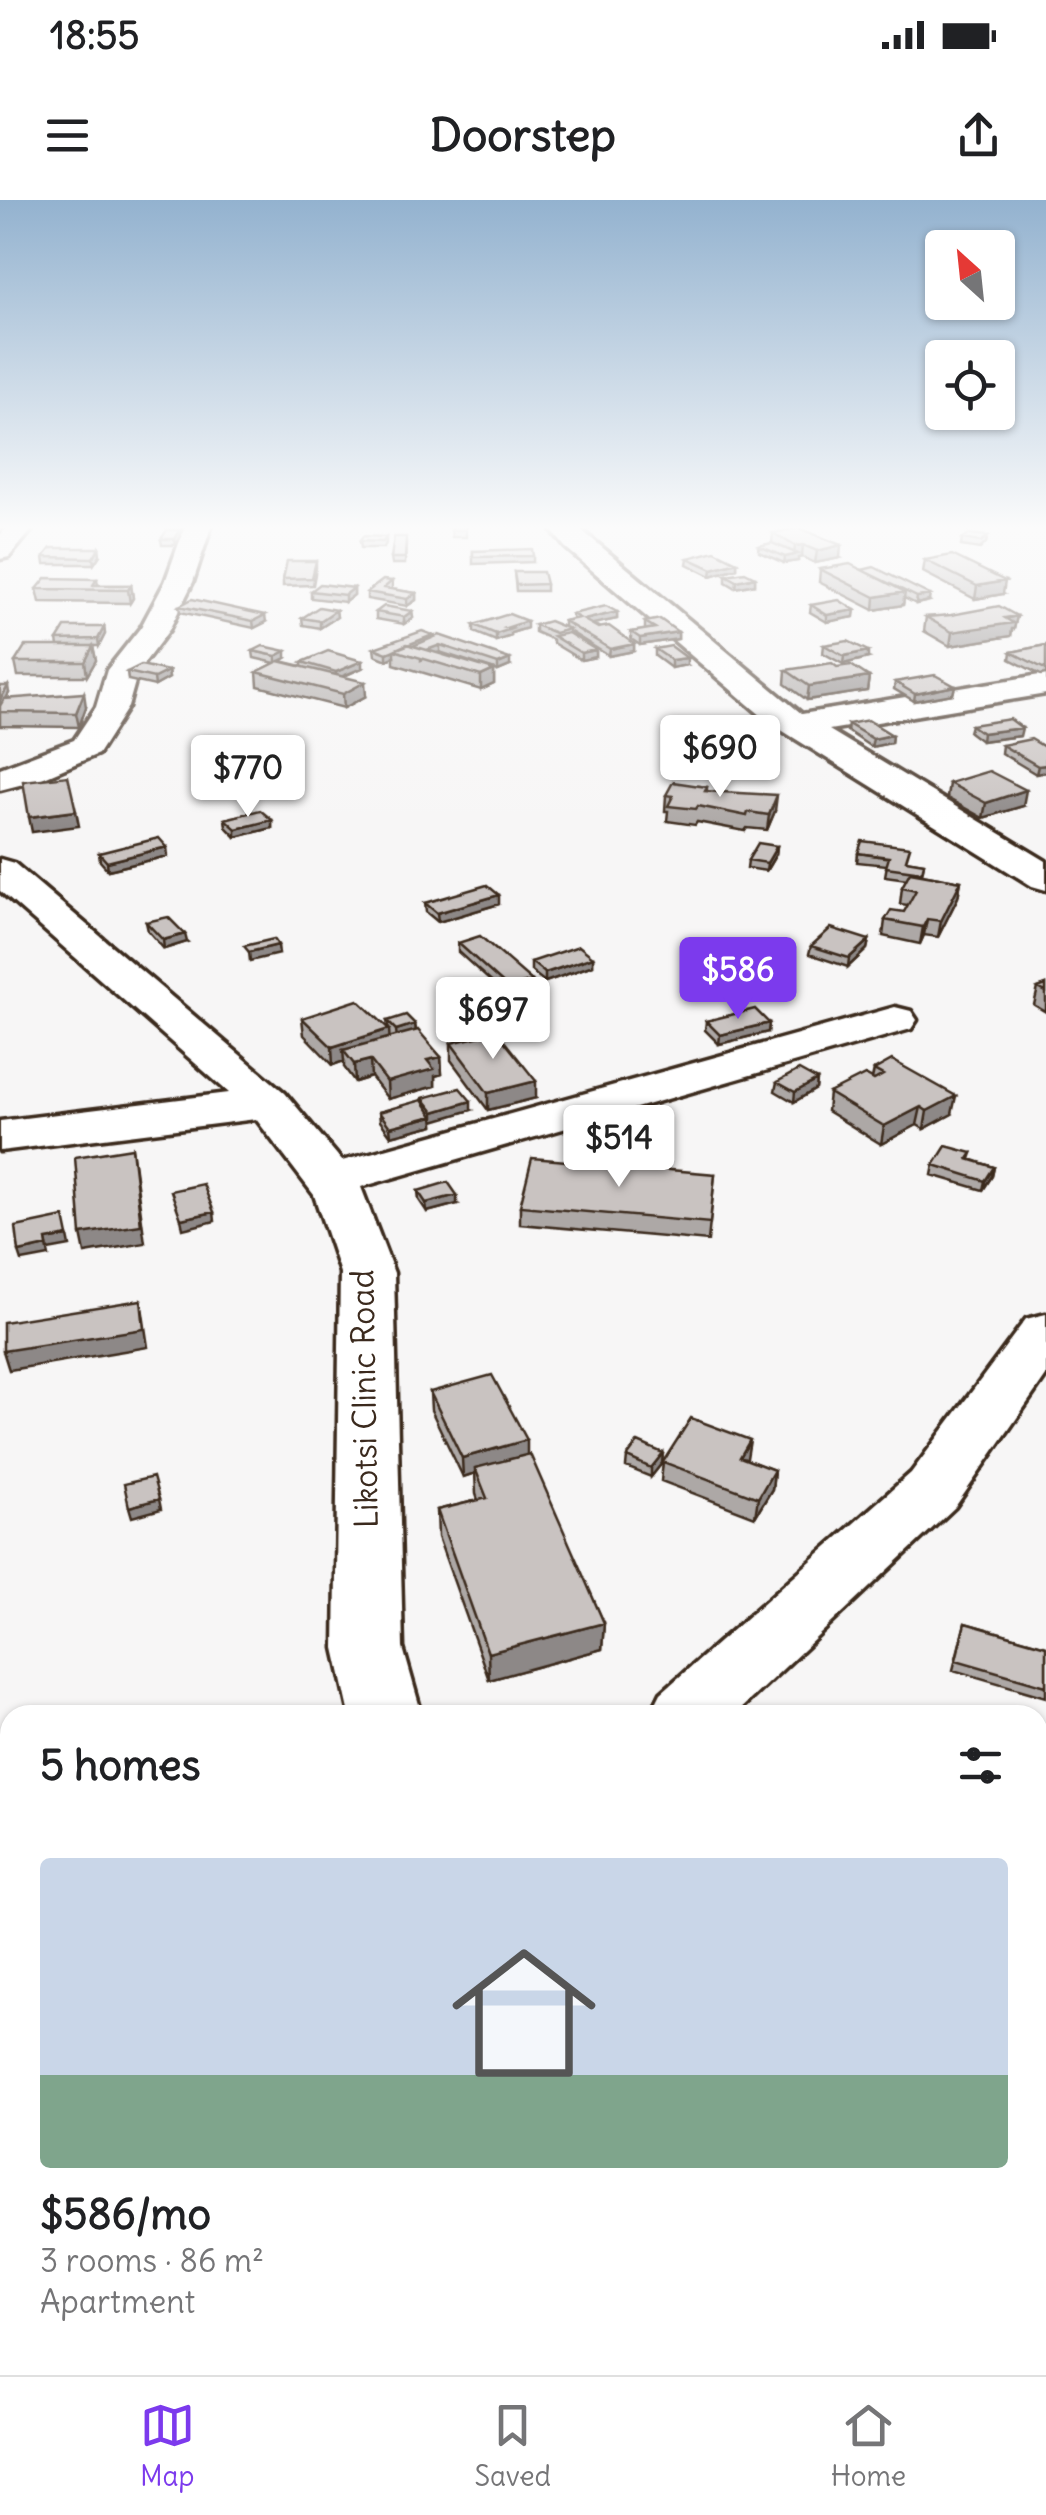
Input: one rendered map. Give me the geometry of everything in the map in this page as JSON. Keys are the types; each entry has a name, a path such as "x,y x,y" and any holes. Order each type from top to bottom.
{"street":[{"path":"0,779 24,774 86,747 112,708 122,670 156,626"},
{"path":"676,626 797,725 1046,878"},
{"path":"797,725 911,710 1046,684"},
{"name":"Likotsi Clinic Road","path":"0,871 268,1103 340,1195 367,1273 369,1648 383,1705"},
{"path":"330,1180 894,1020"},
{"path":"0,1136 268,1103"},
{"path":"697,1705 932,1490 1046,1334"}],"building":[{"path":"475,626 514,626 496,634"},
{"path":"536,626 569,629 555,633"},
{"path":"571,626 609,626 634,644 610,649"},
{"path":"651,626 669,626 678,632 640,638 631,632 655,628"},
{"path":"941,626 996,626 952,632"},
{"path":"65,627 104,627 98,639 57,640"},
{"path":"422,631 433,635 387,653 374,648"},
{"path":"568,633 596,650 581,653 553,636"},
{"path":"439,635 510,659 498,664 440,645 427,650 413,646"},
{"path":"848,641 868,651 844,656 824,645"},
{"path":"407,644 494,670 481,676 394,650"},
{"path":"1046,645 1043,668 1011,652"},
{"path":"25,646 93,646 85,662 15,662"},
{"path":"263,646 286,651 276,656 253,651"},
{"path":"671,646 687,658 671,660 655,649"},
{"path":"328,651 362,661 336,672 302,662"},
{"path":"279,661 365,682 343,694 257,672"},
{"path":"832,663 837,667 851,665 869,677 809,686 786,670"},
{"path":"141,665 168,671 154,678 127,672"},
{"path":"935,675 955,686 915,694 895,682"},
{"path":"84,693 76,713 0,712 4,699"},
{"path":"1010,719 1022,728 982,733 971,725"},
{"path":"868,720 892,735 873,739 848,724"},
{"path":"1031,739 1046,748 1046,765 1038,766 1002,745"},
{"path":"989,771 1026,790 986,803 949,783"},
{"path":"68,776 76,811 29,817 23,781"},
{"path":"673,782 707,787 705,791 777,795 769,815 748,812 747,816 698,806 668,806 673,796 666,795"},
{"path":"260,810 272,820 236,829 225,819"},
{"path":"159,838 167,847 107,862 99,853"},
{"path":"862,841 910,847 906,860 924,863 922,872 886,867 889,857 858,853"},
{"path":"758,843 777,846 767,863 748,860"},
{"path":"910,872 961,881 941,921 927,919 923,927 885,920 891,910 904,912 916,890 902,887"},
{"path":"487,885 499,895 437,913 425,903"},
{"path":"168,917 185,934 163,940 146,922"},
{"path":"831,928 869,940 849,958 811,946"},
{"path":"480,936 532,981 508,988 458,943"},
{"path":"274,939 278,945 249,952 244,946"},
{"path":"579,946 593,957 545,973 531,962"},
{"path":"358,1000 389,1029 332,1047 302,1018"},
{"path":"755,1009 769,1023 720,1035 706,1021"},
{"path":"406,1015 415,1024 396,1030 387,1021"},
{"path":"418,1030 441,1057 427,1060 434,1069 387,1082 370,1060 354,1064 343,1050"},
{"path":"497,1032 536,1081 488,1093 451,1043"},
{"path":"892,1060 956,1096 927,1111 921,1107 884,1126 829,1093 865,1075 874,1080 883,1075 874,1070"},
{"path":"799,1070 817,1080 795,1092 777,1082"},
{"path":"460,1088 471,1101 434,1112 423,1098"},
{"path":"422,1100 433,1116 390,1127 379,1112"},
{"path":"946,1146 972,1153 968,1159 994,1167 985,1181 934,1165"},
{"path":"132,1148 141,1225 81,1234 75,1157"},
{"path":"532,1158 715,1174 710,1223 520,1206"},
{"path":"448,1182 457,1195 426,1203 418,1191"},
{"path":"203,1184 214,1212 181,1219 171,1191"},
{"path":"64,1217 68,1236 46,1240 47,1246 19,1252 16,1227"},
{"path":"141,1300 144,1329 3,1351 3,1322"},
{"path":"492,1375 527,1440 462,1458 430,1392"},
{"path":"691,1418 750,1440 740,1457 774,1470 758,1498 663,1462"},
{"path":"638,1442 663,1453 651,1468 627,1457"},
{"path":"530,1454 604,1623 488,1653 437,1510 487,1498 475,1468"},
{"path":"153,1477 159,1499 129,1507 124,1484"},
{"path":"965,1623 1046,1646 1046,1686 956,1660"}]}
